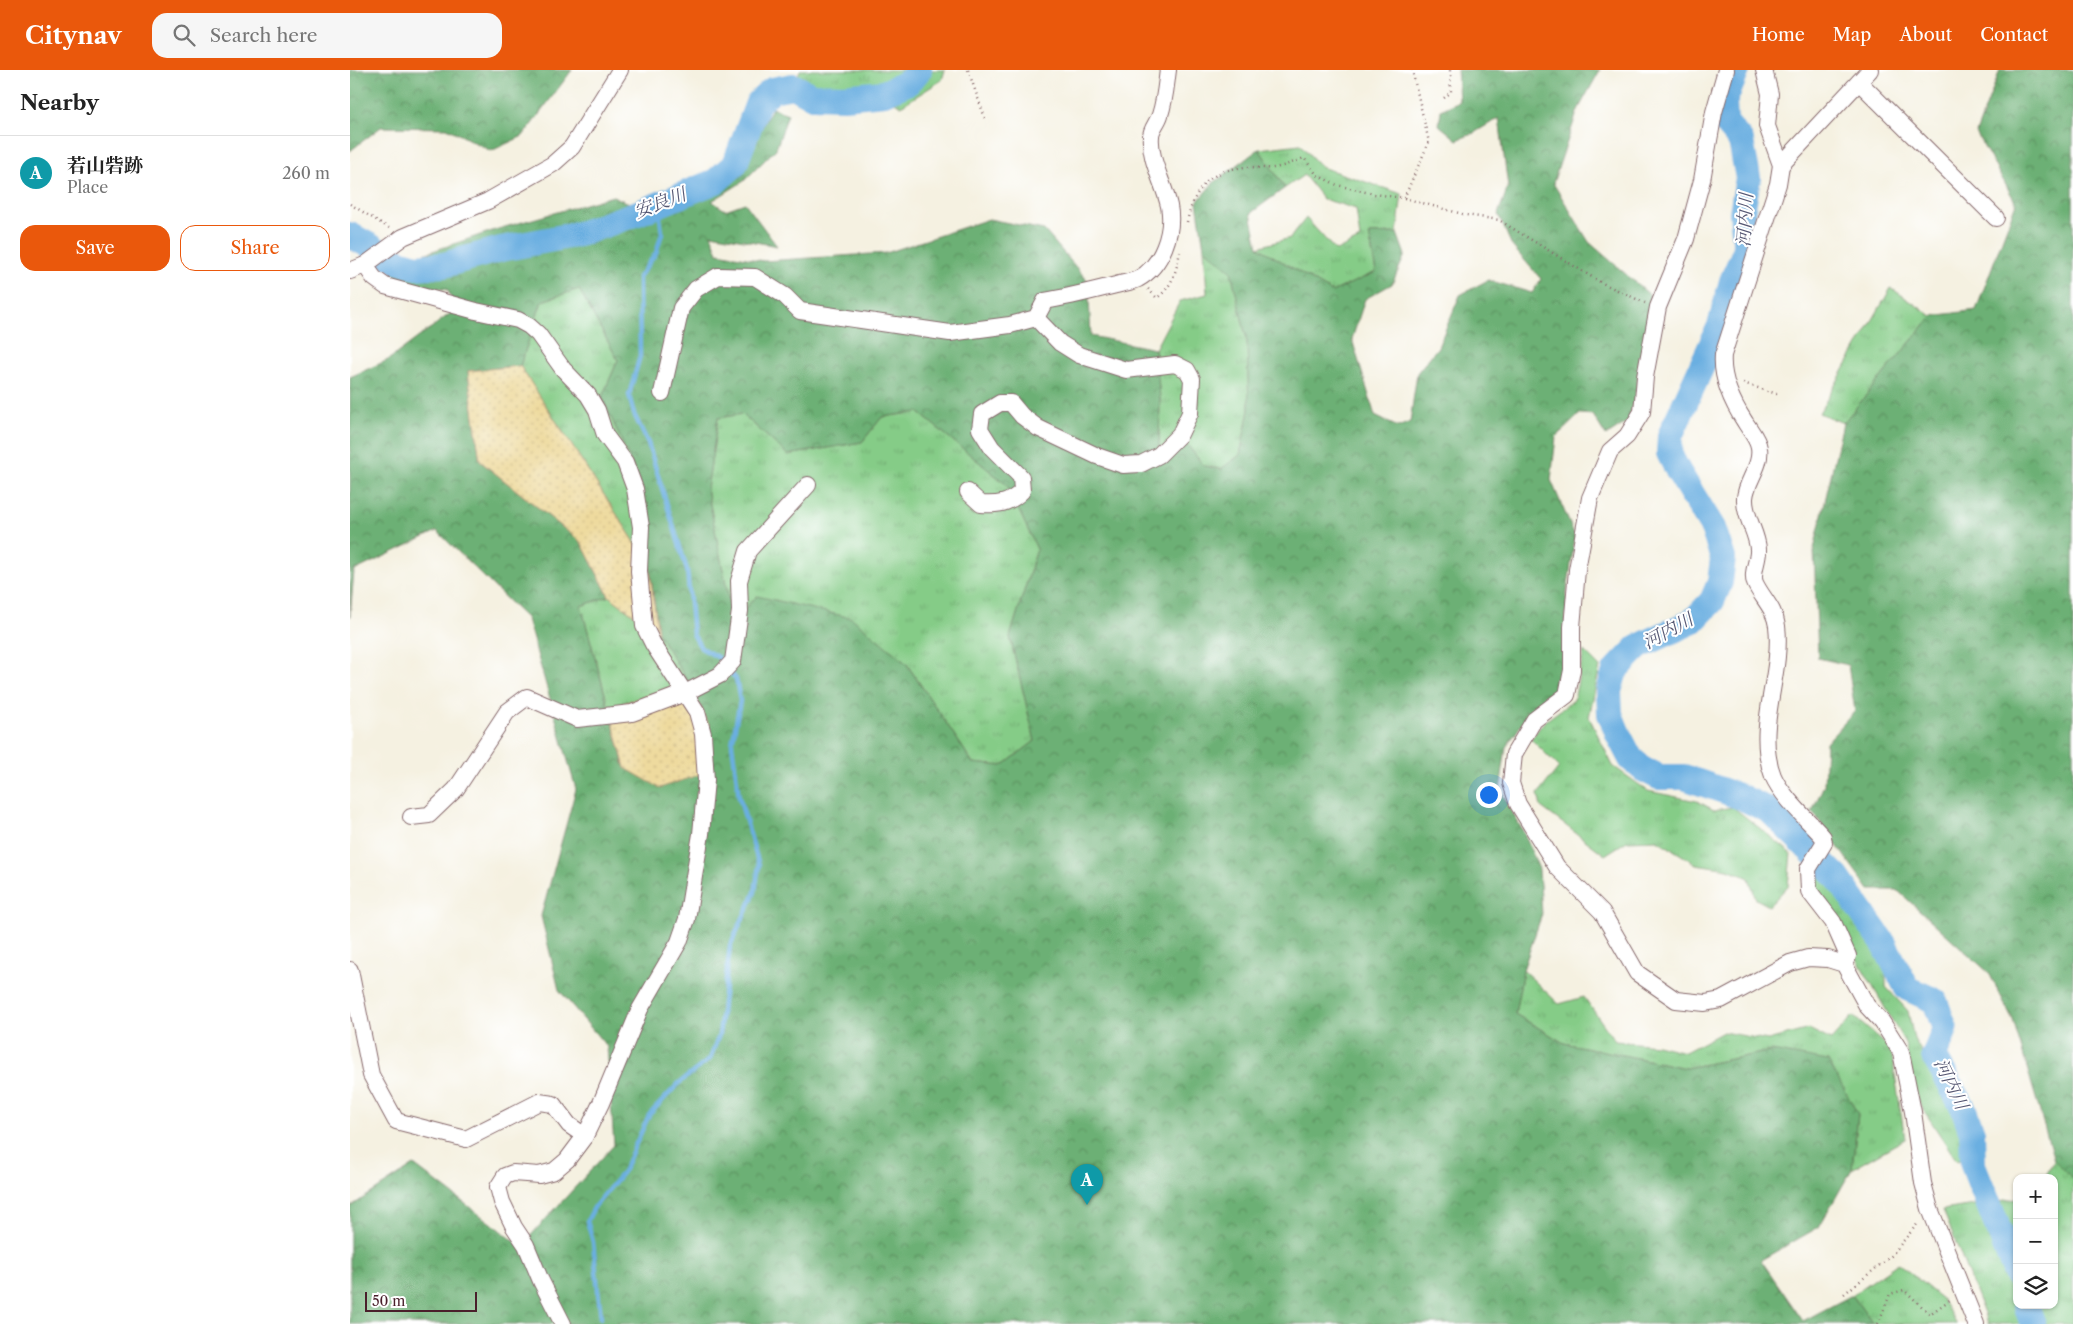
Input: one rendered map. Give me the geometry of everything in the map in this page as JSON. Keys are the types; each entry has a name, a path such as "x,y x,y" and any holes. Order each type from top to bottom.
{"street":[{"path":"563,1324 541,1281 526,1245 514,1227 502,1202 498,1187 505,1176 513,1173 539,1175 554,1171 568,1160 585,1136 601,1104 640,1009 679,942 687,919 701,834 706,780 704,734 697,712 686,692 671,673 644,626 639,570 641,527 635,489 625,462 605,435 597,410 588,395 563,369 538,334 529,326 518,320 476,312 386,286 374,278 362,265 399,240 488,201 553,164 572,147 620,70"},
{"path":"662,393 681,308 696,288 718,276 755,277 785,296 800,311 950,333 1010,325 1036,318 1045,301 1086,293 1138,279 1155,264 1162,253 1168,235 1170,208 1162,179 1153,157 1151,134 1160,118 1168,70"},
{"path":"1726,70 1714,112 1702,180 1686,239 1658,307 1642,412 1628,436 1610,451 1590,498 1577,570 1572,627 1572,670 1567,695 1534,720 1514,754 1511,783 1518,804 1557,867 1602,912 1636,974 1676,1000 1705,1003 1721,1000 1790,963 1808,958 1828,959 1844,964 1868,1006 1882,1022 1901,1052 1913,1112 1923,1183 1930,1209 1976,1324"},
{"path":"1764,70 1770,94 1768,126 1781,165 1778,184 1723,355 1722,368 1735,407 1755,437 1759,448 1757,465 1745,498 1746,512 1758,549 1754,578 1771,607 1777,625 1777,666 1766,734 1768,753 1774,777 1788,798 1823,837 1824,843 1808,869 1809,891 1833,922 1848,956 1844,964"},
{"path":"1781,165 1864,76 1996,218"},
{"path":"968,492 981,504 992,505 1012,501 1022,491 1021,477 992,448 980,429 982,414 1000,403 1011,403 1022,416 1038,428 1097,456 1124,465 1141,464 1159,455 1180,434 1190,413 1192,379 1187,370 1175,364 1126,370 1079,355 1060,343 1036,318"},
{"path":"412,817 429,815 456,789 507,712 527,697 577,719 632,713 686,692 720,675 733,660 740,611 739,581 748,551 808,485"},
{"path":"350,970 371,1075 396,1121 466,1139 539,1102 553,1104 569,1125 585,1136"}],"path":[{"path":"968,70 986,121"},
{"path":"1404,198 1429,142 1412,70"},
{"path":"1444,98 1451,92 1450,70"},
{"path":"1186,224 1192,201 1208,180 1224,170 1247,167 1272,168 1304,158 1317,175 1337,185 1499,220 1600,282 1638,301 1658,307"},
{"path":"350,204 399,240"},
{"path":"1138,279 1157,298 1166,292 1173,280 1181,250"},
{"path":"1724,377 1780,395"},
{"path":"1844,1294 1891,1256 1930,1209"},
{"path":"1878,1324 1890,1294 1904,1290 1930,1314 1962,1290"}],"green space":[{"path":"350,70 572,70 523,136 491,151 447,128 381,127 350,151"},
{"path":"800,70 945,70 942,80 901,106 872,88 812,90 797,78"},
{"path":"1457,70 1600,70 1578,110 1553,183 1589,242 1651,296 1635,396 1629,421 1606,436 1593,415 1580,414 1556,437 1551,480 1575,536 1567,592 1561,689 1533,708 1506,747 1500,790 1524,833 1539,869 1542,914 1523,970 1515,1014 1564,1043 1686,1068 1772,1051 1828,1061 1858,1114 1852,1169 1819,1227 1761,1260 1803,1321 1852,1295 1873,1324 350,1324 350,1207 414,1165 521,1246 614,1145 607,1047 559,990 541,916 576,789 527,619 437,531 354,571 350,617 350,377 388,360 455,310 448,290 393,282 391,265 498,229 613,196 629,203 637,218 738,173 772,108 788,114 776,149 744,181 712,201 725,210 745,203 777,246 711,234 718,253 764,261 886,253 989,219 1044,230 1088,281 1091,336 1155,349 1160,398 1159,448 1185,442 1204,466 1221,469 1240,455 1249,410 1247,341 1231,271 1204,248 1197,202 1212,184 1259,149 1285,188 1251,213 1258,247 1332,292 1376,272 1369,234 1397,233 1405,255 1392,284 1365,299 1352,339 1375,416 1398,427 1410,422 1417,373 1438,347 1460,295 1488,280 1532,293 1541,279 1512,246 1498,214 1508,187 1499,118 1472,134 1457,140 1439,125 1441,110 1459,101","holes":["579,289 618,360 602,397 639,480 658,633 688,682 709,725 625,768 581,606 609,596 581,542 480,461 468,371 520,366 542,301","918,412 1007,485 1037,549 1010,637 1035,741 1002,766 973,763 906,663 852,618 757,596 733,621 707,489 718,418 742,414 788,455 862,442 882,417"]},
{"path":"2000,70 2073,70 2073,1179 2054,1160 2013,1020 1989,973 1897,890 1869,890 1812,811 1824,785 1826,743 1855,711 1848,665 1818,658 1814,549 1843,423 1932,316 1976,310 2016,203 1976,133"},
{"path":"1300,144 1321,167 1402,194 1397,233 1369,234 1376,272 1332,292 1258,247 1290,238 1306,218 1336,251 1360,239 1356,209 1323,199 1304,175 1285,188 1259,149"},
{"path":"1204,248 1231,271 1247,341 1249,410 1240,455 1221,469 1204,466 1185,442 1159,448 1160,398 1155,349 1180,301 1207,294"},
{"path":"1891,288 1932,316 1843,423 1819,413"},
{"path":"579,289 618,360 602,397 639,480 649,564 520,366 542,301"},
{"path":"918,412 1007,485 1037,549 1010,637 1035,741 1002,766 973,763 906,663 733,621 707,489 718,418 742,414 788,455 862,442 882,417"},
{"path":"609,596 658,633 688,682 609,708 581,606"},
{"path":"1584,651 1600,667 1589,717 1613,766 1648,791 1697,801 1714,810 1733,807 1791,853 1788,886 1769,906 1756,899 1749,878 1728,869 1696,864 1657,840 1627,841 1605,855 1541,807 1538,794 1559,767 1531,739 1544,722 1574,700"},
{"path":"1817,874 1838,889 1886,960 1886,987 1908,1011 1914,1039 1960,1116 1966,1157 1957,1161 1917,1100 1905,1043 1816,887"},
{"path":"1523,970 1559,1004 1584,997 1615,1041 1657,1045 1685,1052 1723,1032 1768,1040 1809,1029 1831,1040 1853,1016 1891,1049 1905,1139 1852,1169 1858,1114 1772,1051 1686,1068 1564,1043 1515,1014"},
{"path":"2054,1160 2073,1179 2073,1324 1988,1324 1943,1210 2013,1199 2013,1309 2058,1309 2058,1174 2046,1174"},
{"path":"1898,1263 1942,1299 1956,1324 1873,1324 1852,1295"}],"sand":[{"path":"520,366 649,564 658,633 609,596 581,542 480,461 468,371"},
{"path":"688,682 709,725 701,774 660,788 625,768 609,708"}],"waterway":[{"name":"安良川","path":"350,235 399,262 416,267 444,265 501,249 579,234 638,213 716,181 735,164 758,103 772,90 793,86 812,96 844,97 884,93 909,82 919,70"},
{"name":"河内川","path":"1737,70 1724,102 1725,122 1741,141 1748,178 1742,213 1746,249 1732,281 1720,326 1670,436 1669,453 1713,528 1723,558 1720,582 1712,601 1693,621 1638,647 1615,671 1609,691 1610,714 1631,759 1643,769 1659,777 1684,777 1741,797 1770,811 1837,877 1884,944 1907,988 1935,1001 1945,1029 1934,1056 1963,1107 1972,1132 1973,1165 2013,1266"},
{"path":"661,204 659,210 662,233 656,253 639,277 640,356 629,395 634,414 648,443 687,570 693,634 701,648 719,658 724,665"},
{"path":"601,1318 593,1242 587,1221 595,1206 623,1172 649,1115 679,1083 710,1059 719,1035 730,946 755,892 759,865 739,797 732,744 740,701 736,679 729,671"},
{"name":"河内川","path":"2027,1309 2033,1324"}],"place":[{"name":"若山砦跡","path":"1087,1205"}]}
